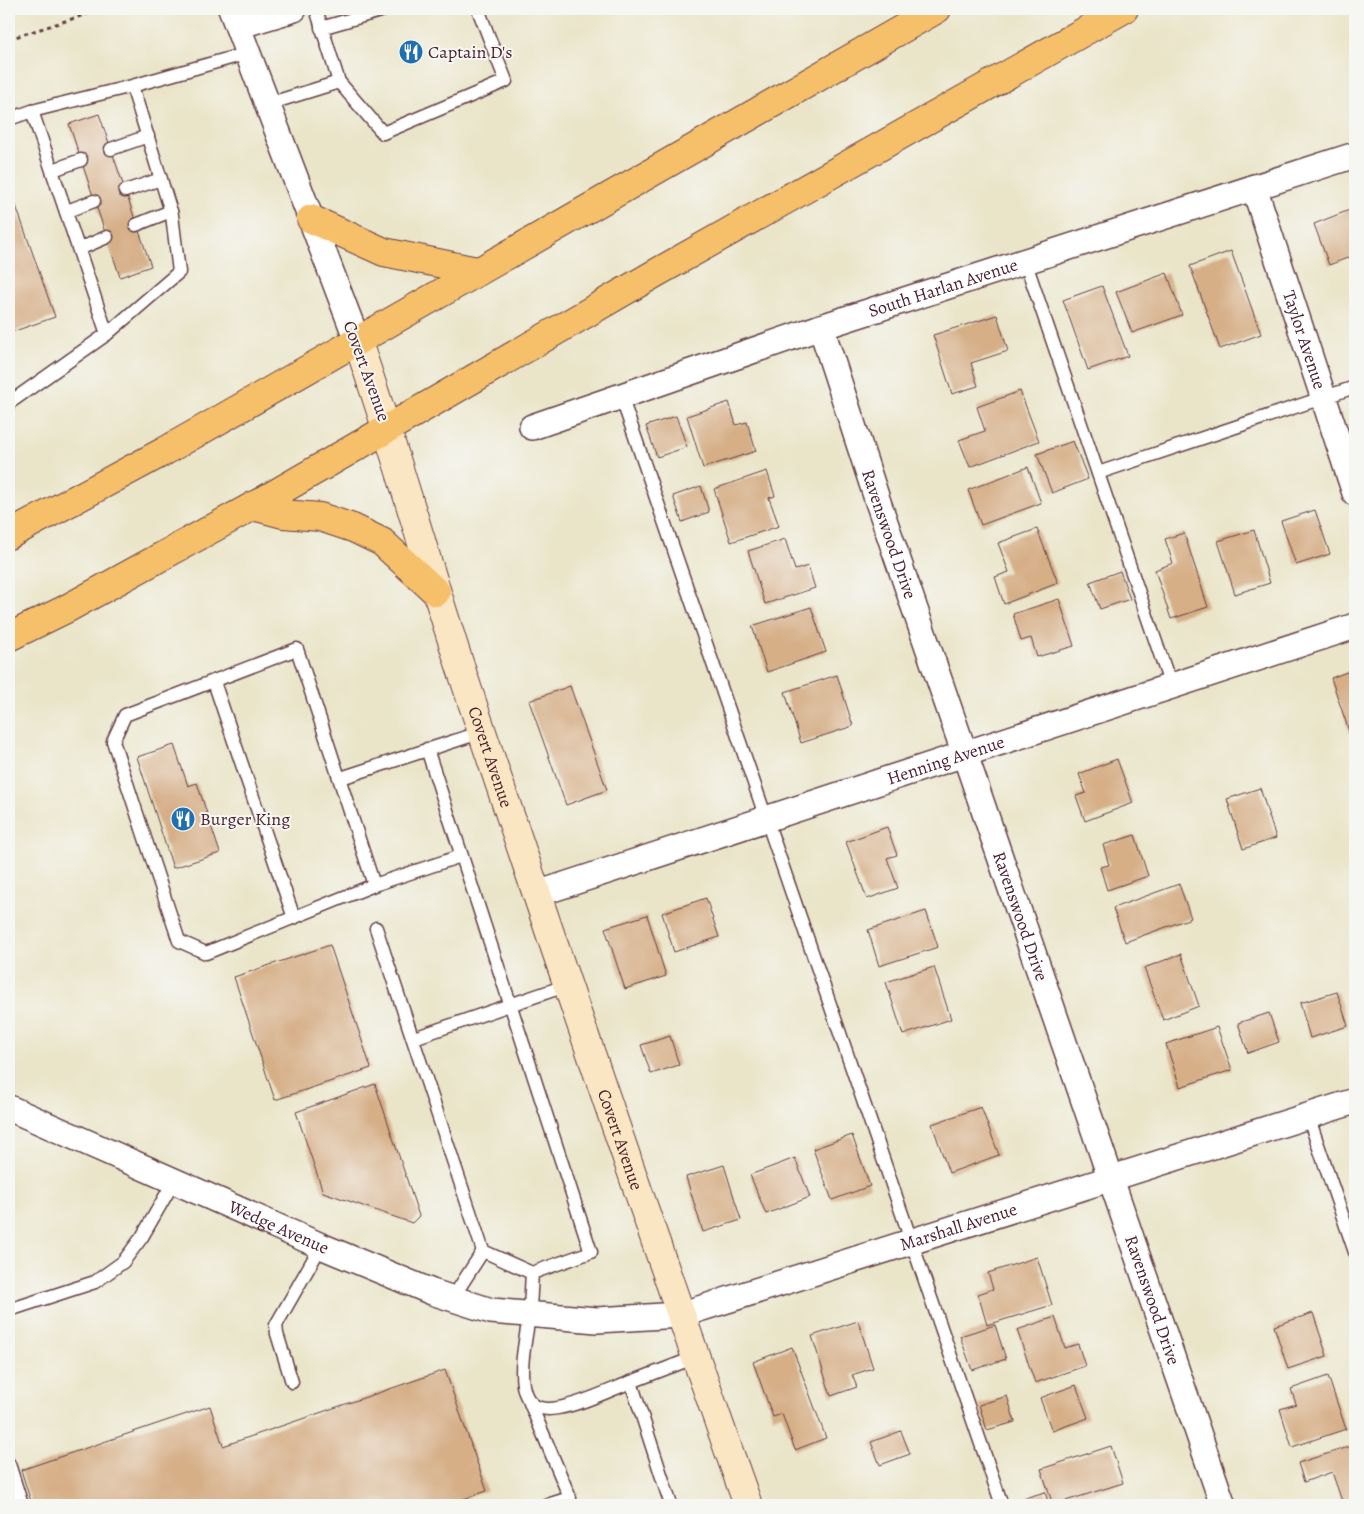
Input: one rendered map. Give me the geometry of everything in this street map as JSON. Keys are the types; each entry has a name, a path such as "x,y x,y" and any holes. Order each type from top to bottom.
{"highway":[{"path":"9,535 165,451 937,9"},
{"path":"9,637 68,608 252,506 387,427 1124,9"},
{"path":"311,219 384,252 477,271"},
{"path":"252,506 282,514 320,517 353,528 382,542 436,592"}],"main road":[{"name":"Covert Avenue","path":"357,340 387,427 436,592 482,732 680,1315 748,1505"}],"street":[{"path":"235,18 294,9"},
{"name":"Covert Avenue","path":"235,18 357,340"},
{"name":"South Harlan Avenue","path":"532,427 821,327 1355,155"},
{"name":"Taylor Avenue","path":"1254,187 1355,493"},
{"name":"Ravenswood Drive","path":"821,327 964,754 1223,1505"},
{"name":"Henning Avenue","path":"537,894 1355,626"},
{"name":"Marshall Avenue","path":"557,1316 597,1320 680,1315 1355,1101"},
{"name":"Wedge Avenue","path":"9,1108 322,1246 452,1299 491,1311 557,1316"}],"lane":[{"path":"316,9 339,82 383,134 506,81 478,9"},
{"path":"321,28 387,9"},
{"path":"9,130 21,115 248,53"},
{"path":"268,104 339,82"},
{"path":"9,403 107,334 180,272 171,211 132,86"},
{"path":"21,115 53,170 107,334"},
{"path":"111,149 148,136"},
{"path":"53,170 81,160"},
{"path":"125,191 161,179"},
{"path":"67,211 94,201"},
{"path":"136,225 171,211"},
{"path":"79,249 107,237"},
{"path":"1025,261 1172,686"},
{"path":"1098,472 1355,388"},
{"path":"621,396 1002,1505"},
{"path":"374,885 341,778 297,649 125,715 112,741 178,941 206,953 374,885 461,856"},
{"path":"214,682 294,918"},
{"path":"341,778 482,732"},
{"path":"376,928 483,1251 532,1273 591,1252 427,750"},
{"path":"414,1038 568,985"},
{"path":"1308,1116 1355,1252"},
{"path":"9,1310 95,1282 122,1262 142,1237 174,1181"},
{"path":"292,1382 276,1325 322,1246"},
{"path":"452,1299 483,1251"},
{"path":"532,1273 530,1314 522,1366 524,1392 572,1501 547,1505"},
{"path":"530,1403 542,1408 558,1408 696,1357"},
{"path":"631,1382 671,1505"},
{"path":"9,1464 22,1505"}],"path":[{"path":"9,38 103,9"}],"building":[{"path":"99,114 151,266 120,277 69,124"},
{"path":"15,203 55,317 9,333 9,205"},
{"path":"1352,209 1355,217 1355,255 1329,265 1314,224"},
{"path":"1231,251 1261,334 1220,349 1190,266"},
{"path":"1167,273 1182,315 1132,333 1116,292"},
{"path":"1102,286 1128,356 1088,370 1063,300"},
{"path":"997,315 1008,351 971,363 978,386 952,394 933,335"},
{"path":"1020,391 1039,441 970,467 959,440 985,431 977,407"},
{"path":"729,402 736,425 747,422 756,451 703,468 687,416"},
{"path":"676,416 687,447 657,457 646,426"},
{"path":"1073,441 1088,479 1052,493 1037,454"},
{"path":"1028,467 1041,503 981,525 968,490"},
{"path":"767,471 775,496 769,498 779,526 731,542 714,489"},
{"path":"701,486 709,512 682,522 673,496"},
{"path":"1315,510 1330,554 1296,565 1281,521"},
{"path":"1037,529 1058,583 1004,604 995,577 1009,572 998,543"},
{"path":"1254,530 1270,583 1235,594 1218,541"},
{"path":"1184,533 1208,607 1171,619 1155,570 1173,563 1165,539"},
{"path":"785,539 795,570 808,566 815,588 765,604 748,551"},
{"path":"1120,571 1130,599 1100,609 1090,582"},
{"path":"1059,599 1074,646 1037,657 1031,638 1021,641 1013,614"},
{"path":"811,607 826,652 767,672 752,626"},
{"path":"1355,669 1355,732 1350,734 1331,678"},
{"path":"837,675 853,726 801,743 785,692"},
{"path":"570,686 607,790 566,805 529,701"},
{"name":"Burger King","path":"174,745 188,786 197,783 220,853 173,868 137,757"},
{"path":"1117,759 1133,803 1085,821 1076,796 1086,793 1079,774"},
{"path":"1260,788 1276,838 1243,849 1227,799"},
{"path":"887,827 897,855 887,858 898,888 867,899 846,842"},
{"path":"1135,835 1148,876 1107,890 1100,867 1109,865 1103,845"},
{"path":"1179,884 1191,918 1125,942 1113,908"},
{"path":"706,898 719,937 674,952 662,913"},
{"path":"926,911 938,947 879,966 868,930"},
{"path":"647,915 666,976 625,989 605,928"},
{"path":"330,945 371,1068 275,1100 234,977"},
{"path":"1181,954 1199,1006 1163,1020 1144,968"},
{"path":"934,967 951,1019 903,1035 886,982"},
{"path":"1337,992 1348,1026 1310,1038 1300,1003"},
{"path":"1269,1013 1279,1042 1248,1053 1238,1023"},
{"path":"1217,1027 1232,1070 1180,1087 1166,1044"},
{"path":"670,1036 679,1065 651,1074 641,1045"},
{"path":"375,1084 419,1216 412,1223 323,1192 296,1112"},
{"path":"981,1107 999,1155 949,1173 932,1124"},
{"path":"852,1135 870,1186 832,1200 813,1149"},
{"path":"795,1158 810,1197 766,1214 750,1175"},
{"path":"724,1165 741,1220 703,1232 686,1177"},
{"path":"1037,1257 1052,1305 987,1325 978,1294 993,1289 988,1273"},
{"path":"1313,1313 1327,1356 1288,1369 1274,1326"},
{"path":"1055,1317 1065,1348 1078,1344 1085,1366 1035,1383 1017,1330"},
{"path":"858,1321 873,1368 852,1375 857,1387 831,1396 812,1336"},
{"path":"995,1325 1006,1359 972,1370 960,1336"},
{"path":"792,1347 826,1438 795,1450 782,1414 773,1417 753,1362"},
{"path":"445,1370 487,1491 445,1505 32,1505 21,1470 210,1406 223,1446"},
{"path":"1328,1376 1346,1429 1292,1447 1280,1409 1296,1404 1291,1389"},
{"path":"1076,1385 1088,1418 1052,1431 1040,1398"},
{"path":"1007,1396 1015,1422 987,1430 979,1405"},
{"path":"901,1431 910,1454 880,1465 871,1442"},
{"path":"1355,1445 1355,1500 1343,1504 1332,1472 1304,1482 1298,1463"},
{"path":"1111,1446 1123,1483 1053,1505 1041,1469"},
{"path":"1045,1492 1049,1505 1012,1505 1011,1502"}],"place":[{"name":"Captain D's","path":"411,52"},
{"name":"Burger King","path":"183,819"}]}
